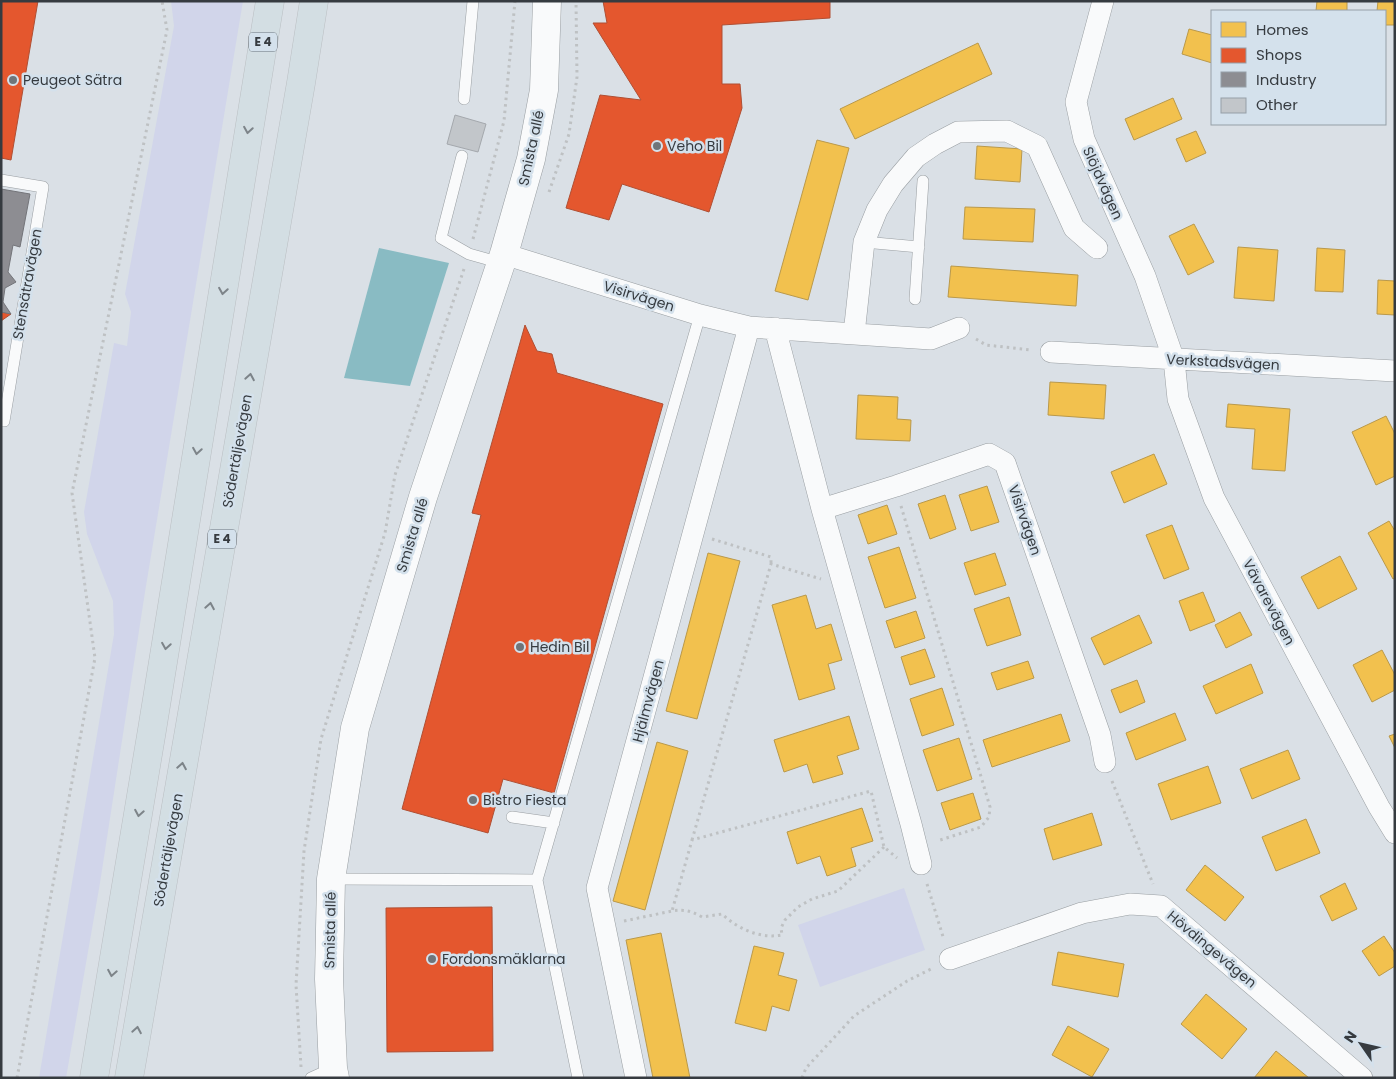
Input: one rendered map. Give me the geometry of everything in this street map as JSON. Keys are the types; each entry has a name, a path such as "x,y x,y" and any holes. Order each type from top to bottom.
{"highway":[{"name":"E 4","path":"94,1078 154,721 270,1"},
{"name":"Södertäljevägen","path":"129,1078 314,1"}],"street":[{"name":"Smista allé","path":"326,1075 331,879 354,728 423,497 502,258 531,159 544,90 547,1"},
{"name":"Slöjdvägen","path":"1103,1 1076,102 1084,139 1145,276 1174,360"},
{"path":"854,334 864,242 877,210 893,184 916,157 958,132 1007,131 1037,146 1074,228 1097,248"},
{"name":"Visirvägen","path":"502,258 700,315 750,327 931,339 959,328"},
{"name":"Hjälmvägen","path":"636,1078 597,888 750,327"},
{"path":"775,328 822,510 911,824 920,864"},
{"name":"Verkstadsvägen","path":"1051,352 1395,371"},
{"name":"Vävarevägen","path":"1174,360 1178,399 1214,498 1379,807 1395,833"},
{"name":"Visirvägen","path":"822,510 989,454 1005,463 1100,735 1105,762"},
{"name":"Hövdingevägen","path":"950,960 1082,913 1130,904 1161,906 1362,1078"}],"lane":[{"path":"464,99 473,1"},
{"path":"462,156 441,238 469,254 502,258"},
{"name":"Stensätravägen","path":"1,180 43,187 4,421 1,421"},
{"path":"915,299 923,181"},
{"path":"864,242 919,247"},
{"path":"578,1078 537,880 700,315"},
{"path":"512,818 554,823"},
{"path":"331,879 537,880"}],"path":[{"path":"17,1078 95,658 72,493 167,30 162,1"},
{"path":"547,198 569,134 577,77 576,1"},
{"path":"959,328 986,345 1051,352"},
{"path":"896,486 990,807 989,817 982,827 937,840 920,864"},
{"path":"828,582 771,564 672,911 684,909 692,911 702,918 722,914 733,924 747,931 772,937 782,935 781,928 785,920 798,908 812,899 838,891 884,847"},
{"path":"1105,762 1161,906"},
{"path":"692,840 880,789"},
{"path":"872,791 884,847 901,862 920,864"},
{"path":"802,1078 806,1068 854,1016 907,981 950,960 920,864"}],"shaded area":[{"path":"171,1 243,1 145,592 100,883 66,1078 39,1078 114,634 113,601 87,534 84,512 114,343 127,346 131,312 125,294 174,26"},
{"path":"379,248 449,263 410,386 344,378"},
{"path":"904,888 925,950 820,987 798,925"}],"building: Homes":[{"path":"1317,1 1347,1 1347,10 1316,10"},
{"path":"1378,1 1395,1 1395,25 1386,25 1386,10 1377,10"},
{"path":"1189,29 1211,35 1211,63 1182,54"},
{"path":"978,43 992,74 855,139 840,109"},
{"path":"1173,98 1182,119 1134,140 1125,119"},
{"path":"1196,131 1206,153 1186,162 1176,139"},
{"path":"817,140 849,148 808,300 775,291"},
{"path":"977,146 1022,149 1020,182 975,179"},
{"path":"965,207 1035,209 1033,242 963,239"},
{"path":"1194,224 1214,262 1188,275 1169,236"},
{"path":"1238,247 1278,250 1274,301 1234,298"},
{"path":"1317,248 1345,250 1343,292 1315,291"},
{"path":"951,266 1078,275 1076,306 948,297"},
{"path":"1378,280 1395,281 1395,315 1377,314"},
{"path":"1050,382 1106,385 1104,419 1048,415"},
{"path":"858,395 898,397 897,419 911,420 910,441 856,439"},
{"path":"1228,404 1290,409 1285,471 1252,469 1255,429 1226,427"},
{"path":"1386,416 1395,434 1395,476 1376,485 1352,432"},
{"path":"1154,454 1167,484 1124,503 1111,472"},
{"path":"987,486 999,522 971,531 959,495"},
{"path":"945,495 956,529 930,539 918,504"},
{"path":"887,505 897,534 868,544 858,515"},
{"path":"1389,521 1395,531 1395,578 1393,579 1368,533"},
{"path":"1172,525 1189,569 1164,579 1146,535"},
{"path":"899,547 916,598 885,608 868,557"},
{"path":"708,553 740,561 697,719 666,711"},
{"path":"995,553 1006,585 975,595 964,563"},
{"path":"1340,556 1357,589 1318,609 1301,577"},
{"path":"1203,592 1215,621 1190,631 1179,601"},
{"path":"806,595 816,629 831,624 842,660 828,664 835,689 799,700 772,605"},
{"path":"1009,597 1021,635 987,646 974,609"},
{"path":"916,611 925,638 895,648 886,621"},
{"path":"1240,612 1252,635 1226,648 1215,625"},
{"path":"1139,615 1152,643 1104,665 1091,638"},
{"path":"925,649 935,677 910,685 901,657"},
{"path":"1382,650 1395,675 1395,690 1372,702 1353,665"},
{"path":"1028,661 1034,678 997,690 991,673"},
{"path":"1251,664 1263,693 1216,714 1203,686"},
{"path":"1137,680 1145,702 1120,713 1111,690"},
{"path":"942,688 954,725 922,736 910,699"},
{"path":"1175,713 1186,740 1136,760 1126,733"},
{"path":"1061,714 1070,741 992,767 983,740"},
{"path":"849,716 859,749 837,756 843,774 813,783 807,764 784,772 774,740"},
{"path":"1395,734 1395,748 1389,736"},
{"path":"959,738 972,779 937,791 923,750"},
{"path":"657,742 688,751 645,910 613,901"},
{"path":"1288,750 1300,779 1252,799 1240,769"},
{"path":"1208,766 1221,803 1171,820 1158,784"},
{"path":"973,793 981,819 950,830 941,803"},
{"path":"862,808 873,841 851,848 856,866 827,876 820,856 797,864 787,832"},
{"path":"1092,813 1102,845 1053,860 1044,829"},
{"path":"1306,819 1320,853 1276,871 1262,837"},
{"path":"1205,865 1244,897 1225,921 1186,890"},
{"path":"1345,883 1357,909 1332,921 1320,896"},
{"path":"661,933 690,1078 653,1078 626,940"},
{"path":"1384,936 1395,953 1395,966 1379,976 1362,951"},
{"path":"754,946 784,953 778,975 797,980 789,1011 772,1006 766,1031 735,1023"},
{"path":"1058,952 1124,964 1118,997 1052,985"},
{"path":"1206,994 1247,1029 1222,1059 1181,1024"},
{"path":"1068,1026 1109,1049 1092,1077 1052,1055"},
{"path":"1276,1051 1309,1078 1254,1078"}],"building: Shops":[{"name":"Peugeot Sätra","path":"1,1 38,1 11,160 1,158"},
{"name":"Veho Bil","path":"603,1 830,1 830,18 722,25 722,84 740,84 742,108 709,212 622,184 609,220 566,208 600,95 641,100 593,23 607,23"},
{"path":"1,312 11,314 1,321"},
{"name":"Hedin Bil","path":"525,325 537,351 552,354 557,373 663,404 554,793 503,779 488,833 402,809 481,515 472,513"},
{"path":"492,907 493,1051 387,1052 386,908"}],"building: Industry":[{"path":"1,189 30,194 20,247 13,245 8,272 16,282 5,288 3,302 11,314 1,312"}],"building: Other":[{"path":"455,115 486,124 478,152 447,144"}],"place":[{"name":"Peugeot Sätra","path":"13,80"},
{"name":"Veho Bil","path":"657,146"},
{"name":"Hedin Bil","path":"520,647"},
{"name":"Bistro Fiesta","path":"473,800"},
{"name":"Fordonsmäklarna","path":"432,959"}]}
